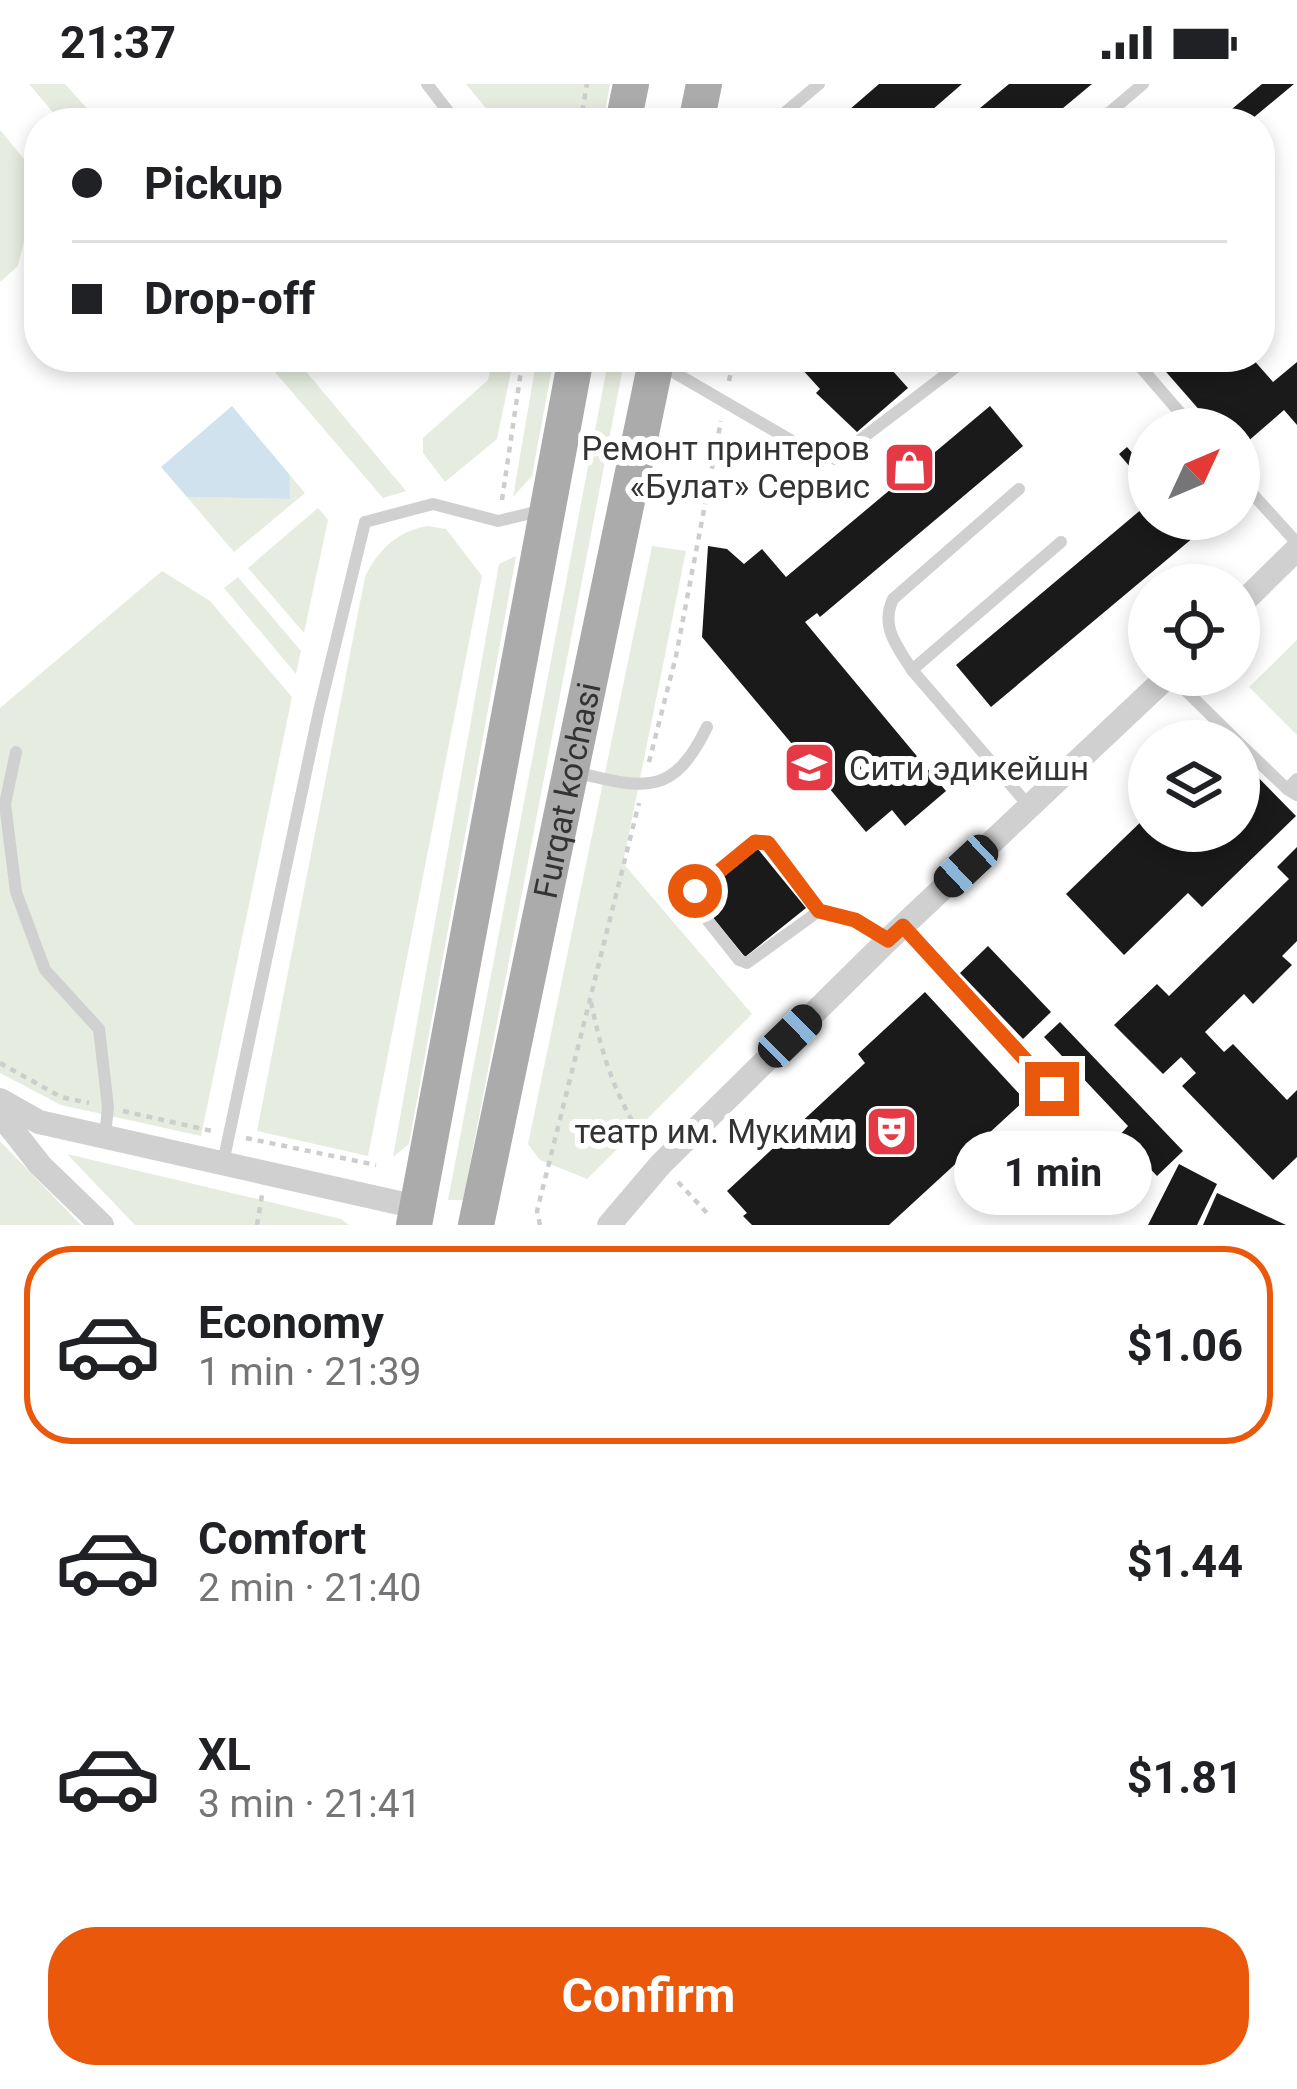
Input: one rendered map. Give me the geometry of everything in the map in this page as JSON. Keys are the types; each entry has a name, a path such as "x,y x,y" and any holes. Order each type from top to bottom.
{"main road":[{"path":"416,1216 573,372"},
{"name":"Furqat ko'chasi","path":"476,1225 655,372"}],"street":[{"path":"1260,585 1297,546"},
{"path":"609,1225 661,1164 895,933 1147,696"},
{"path":"0,1100 39,1122 416,1216"},
{"path":"0,1114 40,1165 102,1225"}],"lane":[{"path":"427,84 445,108"},
{"path":"790,108 819,84"},
{"path":"1114,108 1142,84"},
{"path":"677,372 792,441 836,459 949,372"},
{"path":"1145,372 1175,408"},
{"path":"1019,489 893,599 886,614 889,633 912,670 1030,806"},
{"path":"1260,503 1297,546"},
{"path":"223,1165 319,711 365,522 434,504 498,521 547,509"},
{"path":"912,670 1061,542"},
{"path":"1191,696 1215,720"},
{"path":"573,772 643,785 676,774 691,760 707,727"},
{"path":"16,752 5,804 16,892 45,970 99,1029 108,1107 105,1137"},
{"path":"1260,760 1294,788"},
{"path":"819,911 747,963 739,960 692,896 755,842 763,841 819,911 895,933 1052,1089"}],"path":[{"path":"498,521 521,372"},
{"path":"590,999 602,1057 622,1108 661,1164 707,1213"},
{"path":"0,1064 61,1096 376,1165"},
{"path":"537,1210 540,1225"}],"shaded area":[{"path":"29,84 65,84 87,108 49,108"},
{"path":"466,84 610,84 606,108 486,108"},
{"path":"0,130 24,159 24,241 18,266 0,282"},
{"path":"275,372 307,372 406,491 383,498"},
{"path":"490,372 511,372 497,439 445,482 423,453 423,438 488,380"},
{"path":"534,372 551,372 532,476 513,497"},
{"path":"606,372 622,372 463,1200 448,1200"},
{"path":"289,474 305,493 234,552 187,497 289,499"},
{"path":"318,508 328,520 304,633 248,568"},
{"path":"428,526 446,529 482,576 368,1156 257,1131 365,577 390,543"},
{"path":"652,546 686,551 623,863 752,1014 587,1179 540,1160 528,1144"},
{"path":"516,556 409,1144 393,1157 499,564"},
{"path":"162,571 210,601 292,697 201,1136 61,1105 0,1073 0,708"},
{"path":"238,577 301,651 296,674 224,588"},
{"path":"1297,640 1297,735 1258,696 1260,676"},
{"path":"0,1141 81,1225 0,1225"},
{"path":"67,1154 341,1219 349,1225 135,1225"}],"water":[{"path":"232,406 289,474 290,499 187,497 161,467"}],"building":[{"path":"879,84 962,84 934,108 851,108"},
{"path":"1009,84 1092,84 1063,108 980,108"},
{"path":"1262,84 1294,84 1265,108 1233,108"},
{"path":"1297,362 1297,425 1284,410 1260,431 1260,408 1198,408 1166,372 1264,372 1273,382"},
{"path":"805,372 894,372 908,388 857,432 816,393 820,389"},
{"path":"990,406 1023,446 820,617 817,613 805,622 946,791 905,826 892,810 866,832 702,637 708,546 727,549 744,564 762,549 786,577"},
{"path":"1128,521 1128,540 1190,540 1162,564 1128,564 1128,592 991,707 956,665"},
{"path":"1260,779 1296,816 1260,851"},
{"path":"1128,834 1128,852 1259,852 1202,907 1188,893 1124,955 1066,894"},
{"path":"1297,847 1297,941 1282,956 1292,965 1253,1004 1244,994 1205,1032 1224,1052 1233,1044 1287,1100 1297,1090 1297,1157 1273,1180 1182,1086 1196,1073 1181,1057 1163,1074 1114,1025 1157,984 1169,996 1289,879 1277,867"},
{"path":"758,849 806,908 745,957 697,898"},
{"path":"988,946 1051,1012 1023,1039 960,973"},
{"name":"театр им. Мукими","path":"925,992 1025,1100 889,1225 752,1225 727,1191 865,1063 858,1054"},
{"path":"1060,1022 1183,1151 1157,1176 1119,1136 1128,1126 1044,1037"},
{"path":"1179,1164 1217,1184 1197,1225 1148,1225"},
{"path":"1217,1193 1286,1225 1203,1225"}],"place":[{"name":"Ремонт принтеров «Булат» Сервис","path":"909,467"},
{"name":"Сити эдикейшн","path":"810,768"},
{"name":"театр им. Мукими","path":"891,1131"}],"route":[{"path":"695,891 755,842 768,843 819,911 855,920 888,940 903,926 1052,1089"}]}
